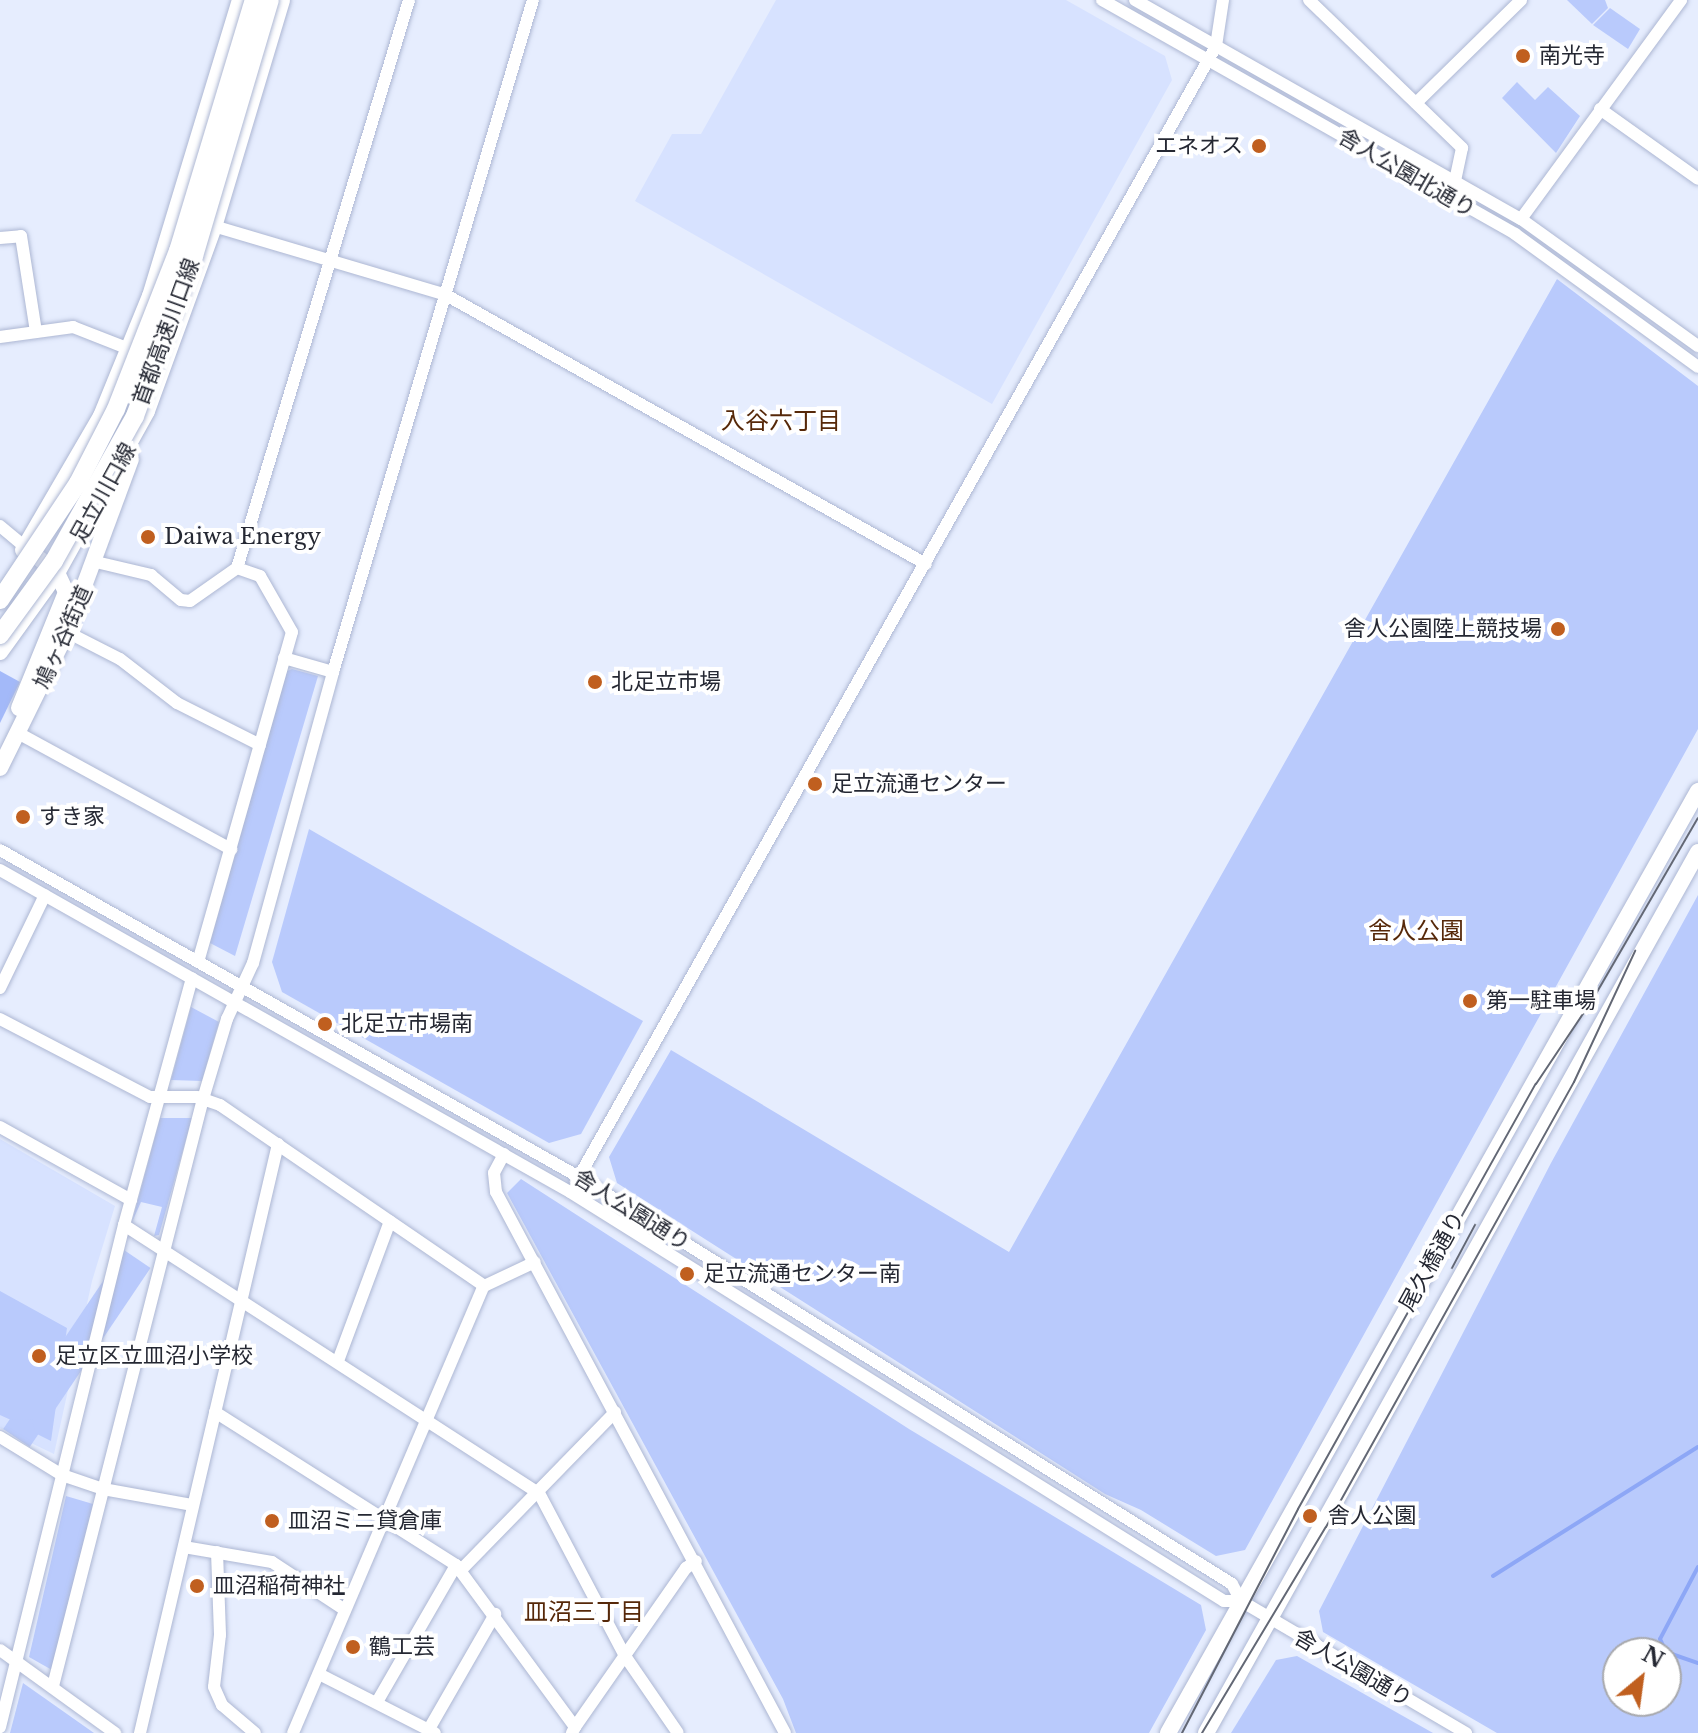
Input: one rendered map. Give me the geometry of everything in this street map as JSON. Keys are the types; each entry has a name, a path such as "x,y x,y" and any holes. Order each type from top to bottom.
{"highway":[{"name":"首都高速川口線","path":"0,600 78,483 116,409 178,251 254,0"},
{"name":"首都高速川口線","path":"0,635 54,561 135,416 194,256 270,0"}],"main road":[{"name":"足立川口線","path":"0,584 101,416 129,349 178,216 240,0"},
{"name":"足立川口線","path":"0,652 57,573 147,411 214,227 282,0"},
{"name":"鳩ヶ谷街道","path":"0,768 67,632 96,562 147,411"},
{"name":"鳩ヶ谷街道","path":"0,750 64,602 65,584 57,573 25,547"},
{"name":"尾久橋通り","path":"1168,1733 1698,791"},
{"name":"尾久橋通り","path":"1206,1733 1273,1621 1698,852"}],"street":[{"path":"96,562 151,575 190,601 237,568 409,0"},
{"path":"53,1686 162,1249 203,1099 244,988 333,672 533,0"},
{"name":"舎人公園北通り","path":"1102,0 1515,234 1698,367"},
{"name":"舎人公園北通り","path":"1135,0 1521,219 1698,346"},
{"path":"570,1192 1216,46 1223,0"},
{"path":"1309,0 1462,148 1455,181"},
{"path":"1416,103 1521,0"},
{"path":"1521,219 1677,1"},
{"path":"1600,109 1698,179"},
{"path":"178,216 446,295 926,564"},
{"path":"0,238 21,236 36,332"},
{"path":"0,337 73,327 129,349"},
{"path":"0,526 25,547"},
{"path":"198,962 292,632 260,576 237,568"},
{"path":"67,632 120,659 177,703 260,745"},
{"path":"284,658 333,672"},
{"path":"18,733 231,849"},
{"name":"舎人公園通り","path":"0,850 579,1177 1232,1584 1241,1601 1466,1733"},
{"name":"舎人公園通り","path":"0,870 570,1192 1224,1601 1241,1601"},
{"path":"0,988 45,895"},
{"path":"0,1727 124,1225 192,978"},
{"path":"0,1019 158,1098 203,1099 278,1144 484,1286"},
{"path":"0,1127 131,1200"},
{"path":"140,1733 278,1144"},
{"path":"504,1154 493,1182 696,1561 779,1729"},
{"path":"338,1361 390,1221"},
{"path":"124,1225 539,1493 625,1656 678,1733"},
{"path":"293,1733 484,1286 535,1262"},
{"path":"215,1412 458,1568 495,1614 573,1730 686,1568 696,1561"},
{"path":"377,1702 458,1568 539,1493 615,1412"},
{"path":"0,1437 62,1475 103,1489 192,1505"},
{"path":"184,1547 272,1562 345,1610"},
{"path":"217,1552 220,1635 214,1687 222,1705 255,1733"},
{"path":"319,1674 432,1731 495,1614"},
{"path":"0,1650 115,1733"}],"shaded area":[{"path":"776,0 1066,0 1165,56 1172,80 992,404 635,201 672,134 701,134"},
{"path":"1567,0 1605,0 1608,8 1592,24"},
{"path":"1610,8 1640,29 1628,49 1593,25"},
{"path":"1517,82 1535,100 1548,87 1580,116 1556,153 1502,98"},
{"path":"1557,279 1698,386 1698,729 1245,1550 1216,1556 1141,1510 1105,1494 617,1183 609,1157 671,1050 1009,1252"},
{"path":"292,669 318,676 235,956 210,943 287,671"},
{"path":"0,671 20,682 0,723"},
{"path":"309,829 643,1021 581,1134 549,1143 282,992 272,962"},
{"path":"1698,895 1698,1733 1497,1733 1323,1632 1319,1611 1551,1163"},
{"path":"191,1007 219,1022 202,1081 171,1080"},
{"path":"160,1118 192,1118 159,1235 154,1236 162,1207 141,1202 132,1222"},
{"name":"足立区立皿沼小学校","path":"0,1139 115,1206 92,1281 54,1454 0,1428"},
{"path":"521,1179 909,1429 1201,1605 1206,1630 1149,1733 796,1733 783,1699 507,1193"},
{"path":"124,1250 151,1268 30,1447 3,1429"},
{"path":"0,1291 67,1328 51,1441 35,1433 32,1419 11,1420 0,1415"},
{"path":"66,1496 93,1504 52,1670 29,1657"},
{"path":"1297,1656 1433,1733 1231,1733 1276,1660"},
{"path":"23,1683 94,1733 10,1733"}],"waterway":[{"path":"1493,1576 1698,1447"},
{"path":"1698,1567 1660,1639 1666,1652 1698,1663"}],"tram line":[{"path":"1182,1733 1298,1509 1536,1084 1593,999 1698,818"},
{"path":"1202,1733 1326,1527 1574,1082 1635,951"},
{"path":"1452,1268 1475,1225"}],"place":[{"name":"南光寺","path":"1523,56"},
{"name":"エネオス","path":"1259,146"},
{"name":"Daiwa Energy","path":"148,537"},
{"name":"舎人公園陸上競技場","path":"1558,629"},
{"name":"北足立市場","path":"595,682"},
{"name":"足立流通センター","path":"815,784"},
{"name":"すき家","path":"23,817"},
{"name":"第一駐車場","path":"1470,1001"},
{"name":"北足立市場南","path":"325,1024"},
{"name":"足立流通センター南","path":"687,1274"},
{"name":"足立区立皿沼小学校","path":"39,1356"},
{"name":"舎人公園","path":"1310,1516"},
{"name":"皿沼ミニ貸倉庫","path":"272,1521"},
{"name":"皿沼稲荷神社","path":"197,1586"},
{"name":"鶴工芸","path":"353,1647"}],"district":[{"name":"入谷六丁目","path":"781,421"},
{"name":"舎人公園","path":"1416,931"},
{"name":"皿沼三丁目","path":"584,1612"}]}
